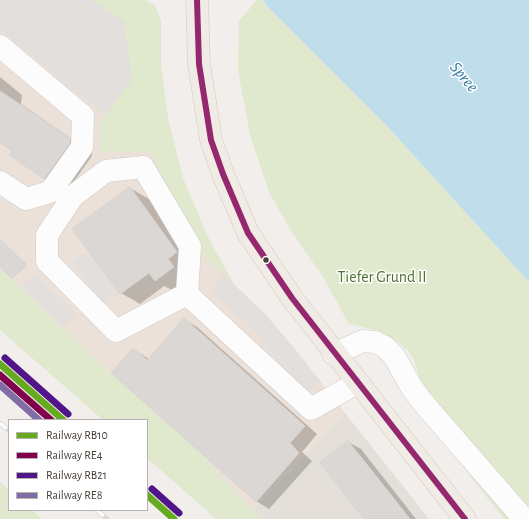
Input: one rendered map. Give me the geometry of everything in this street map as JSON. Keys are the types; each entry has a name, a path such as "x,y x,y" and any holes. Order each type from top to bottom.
{"main road":[{"path":"197,0 199,64 211,140 223,174 248,233 292,298 334,354 465,519"}],"lane":[{"path":"0,46 83,116 82,146 50,192 26,199 0,182"},
{"path":"143,167 190,246 187,294 116,331 47,261 48,234 73,196 106,171 143,167"},
{"path":"187,294 311,409 357,383"},
{"path":"334,354 363,341 374,342 384,347 394,356 412,388 425,405 524,519"}],"shaded area":[{"path":"0,0 90,0 124,21 132,80 224,275 265,314 296,350 345,413 251,511 196,449 111,373 0,268"},
{"path":"0,0 90,0 124,21 132,80 105,115 0,30"},
{"path":"88,251 120,293 104,305 72,262"},
{"path":"35,274 77,314 63,328 21,288"},
{"path":"224,275 265,314 320,381 305,394 249,326 210,290"},
{"path":"345,413 429,519 261,519 251,511"}],"green space":[{"path":"90,0 146,0 155,6 161,21 161,64 168,118 183,178 208,237 235,286 195,248 169,199 151,152 100,152 99,122 105,115 124,21"},
{"name":"Tiefer Grund II","path":"257,0 264,0 266,5 387,126 529,282 529,513 432,402 420,381 414,359 408,351 396,340 379,331 349,324 323,277 291,231 269,192 250,135 238,70 239,21"},
{"path":"0,268 111,373 196,449 261,519 216,519 148,459 148,419 102,419 0,330"},
{"path":"461,464 469,465 515,519 504,519"},
{"path":"0,482 8,489 8,511 33,511 42,519 0,519"}],"water":[{"name":"Spree","path":"264,0 529,0 529,282 387,126 266,5"}],"building":[{"path":"0,91 70,138 70,143 44,179 9,155 12,151 0,143"},
{"path":"130,187 177,252 168,259 174,267 155,281 149,273 120,294 72,229"},
{"path":"0,239 27,265 12,279 0,267"},
{"path":"184,318 305,426 290,443 299,453 256,502 111,373 133,348 147,360"},
{"path":"348,441 410,519 364,519 320,463"}],"railway":[{"path":"0,423 8,430"},
{"path":"98,511 107,519"}],"rail line":[{"name":"RB21","path":"5,358 68,414"},
{"name":"RB10","path":"0,364 62,419"},
{"name":"RE4","path":"0,375 50,419"},
{"name":"RE8","path":"0,385 38,419"},
{"name":"RB21","path":"152,489 179,513"},
{"name":"RB10","path":"148,496 174,519"}],"transit line":[{"path":"197,0 199,64 211,140 223,174 248,233 292,298 465,519"}]}
